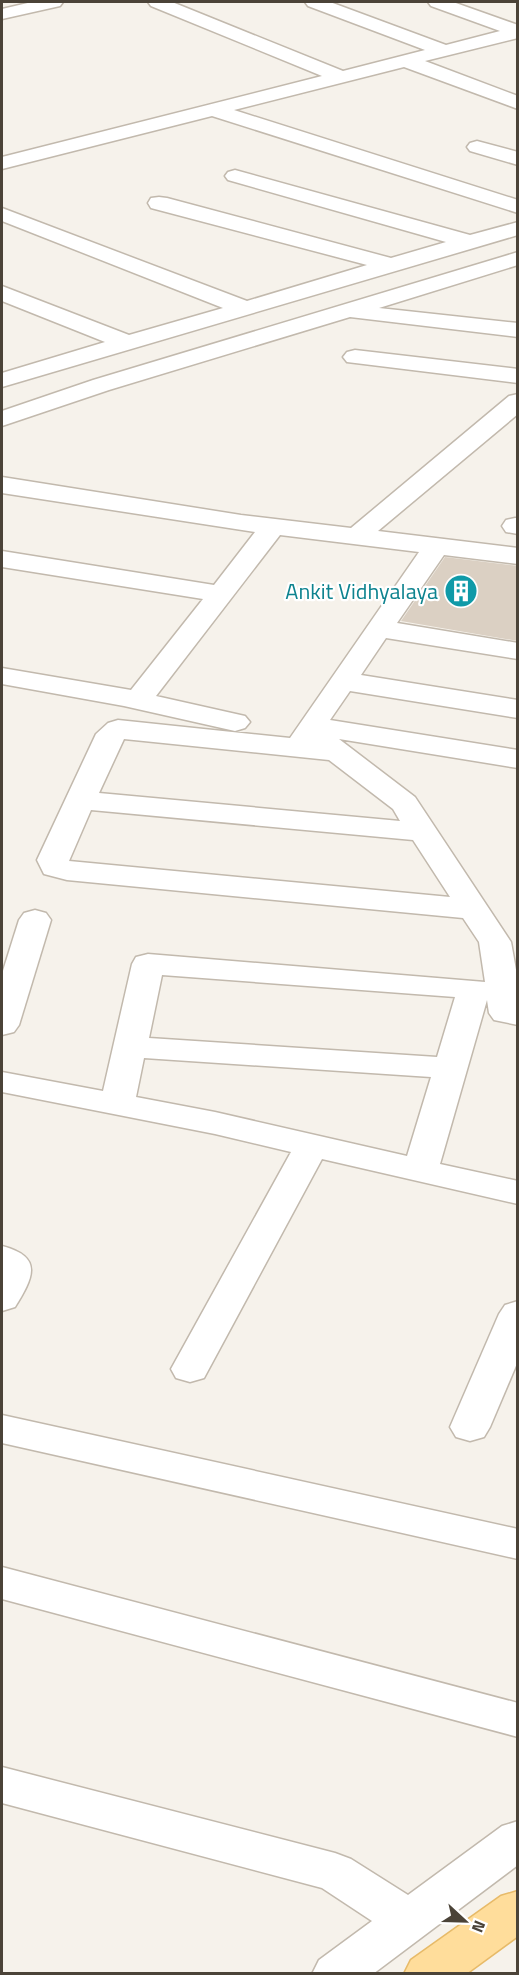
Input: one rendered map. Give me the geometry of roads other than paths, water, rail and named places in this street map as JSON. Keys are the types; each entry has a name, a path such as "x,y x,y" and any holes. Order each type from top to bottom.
{"main road":[{"path":"428,1974 518,1910"}],"street":[{"path":"2,14 54,2"},
{"path":"157,2 339,76"},
{"path":"323,4 353,2"},
{"path":"437,2 518,31"},
{"path":"323,4 443,50"},
{"path":"2,163 518,31"},
{"path":"492,38 518,49"},
{"path":"404,60 518,103"},
{"path":"214,110 517,223"},
{"path":"477,147 518,159"},
{"path":"235,176 470,242"},
{"path":"159,203 391,266"},
{"path":"2,213 245,308"},
{"path":"8,373 127,343 391,266 470,242 517,223"},
{"path":"2,419 101,385 518,258"},
{"path":"2,293 127,343"},
{"path":"345,310 518,330"},
{"path":"215,317 248,340"},
{"path":"355,357 518,376"},
{"path":"356,537 514,407"},
{"path":"2,485 273,527 518,556"},
{"path":"138,700 273,527"},
{"path":"308,731 436,547"},
{"path":"2,559 221,594"},
{"path":"379,629 518,651"},
{"path":"2,676 308,731 518,759"},
{"path":"343,681 518,710"},
{"path":"336,752 118,729 111,734 80,800 53,860 55,867 68,871 474,909"},
{"path":"308,731 404,803 495,942 506,1013 517,1014"},
{"path":"80,800 423,832"},
{"path":"2,1025 35,920"},
{"path":"117,1104 148,964 474,989 420,1170"},
{"path":"130,1047 452,1068"},
{"path":"2,1082 312,1145 518,1193"},
{"path":"190,1369 312,1145"},
{"path":"2,1258 10,1262 14,1268 13,1280 2,1298"},
{"path":"470,1427 518,1314"},
{"path":"2,1429 518,1544"},
{"path":"2,1583 518,1720"},
{"path":"2,1785 335,1872 410,1921"},
{"path":"336,1974 518,1839"}],"place":[{"name":"Ankit Vidhyalaya","path":"461,591"}]}
